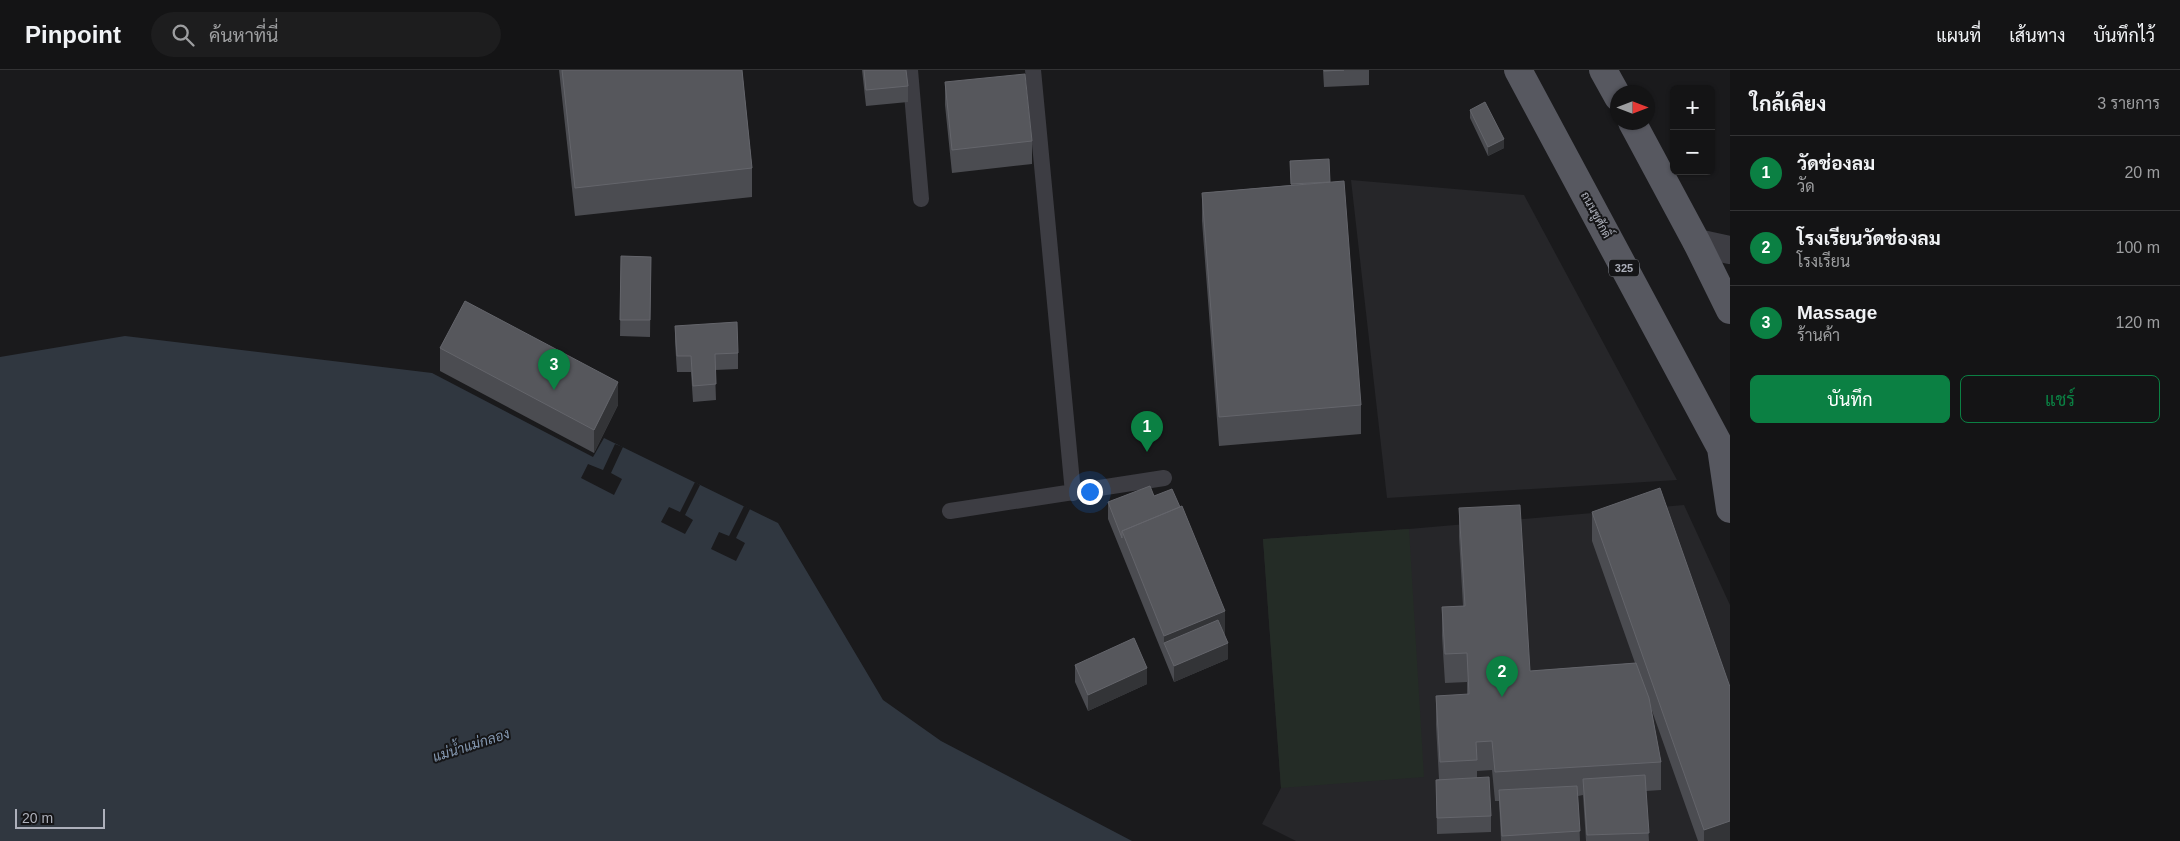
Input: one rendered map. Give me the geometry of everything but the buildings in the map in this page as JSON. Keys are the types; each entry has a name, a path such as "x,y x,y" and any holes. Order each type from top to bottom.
{"main road":[{"name":"ถนนชูศักดิ์","path":"1518,70 1725,457 1730,509"},
{"path":"1603,70 1612,85"},
{"path":"1636,130 1697,243 1730,310"}],"street":[{"path":"1697,243 1730,250"}],"lane":[{"path":"910,70 921,199"},
{"path":"1033,70 1072,493"},
{"path":"950,511 1164,478"}],"shaded area":[{"path":"1351,180 1524,195 1677,480 1387,498"},
{"path":"1684,505 1730,605 1730,841 1296,841 1262,824 1281,788 1263,539 1409,529"},
{"path":"1409,529 1424,777 1281,788 1263,539"}],"water":[{"name":"แม่น้ำแม่กลอง","path":"125,336 432,373 593,457 604,438 778,523 883,700 941,741 1132,841 0,841 0,357"}],"pier":[{"path":"615,444 623,447 611,473 622,479 614,495 581,478 588,464 603,470"},
{"path":"695,482 700,485 685,515 693,520 685,534 661,522 669,507 680,512"},
{"path":"744,506 750,509 736,538 745,543 736,561 711,549 719,532 729,536"}],"place":[{"name":"Massage","path":"554,390"},
{"name":"วัดช่องลม","path":"1147,452"},
{"name":"โรงเรียนวัดช่องลม","path":"1502,697"}]}
